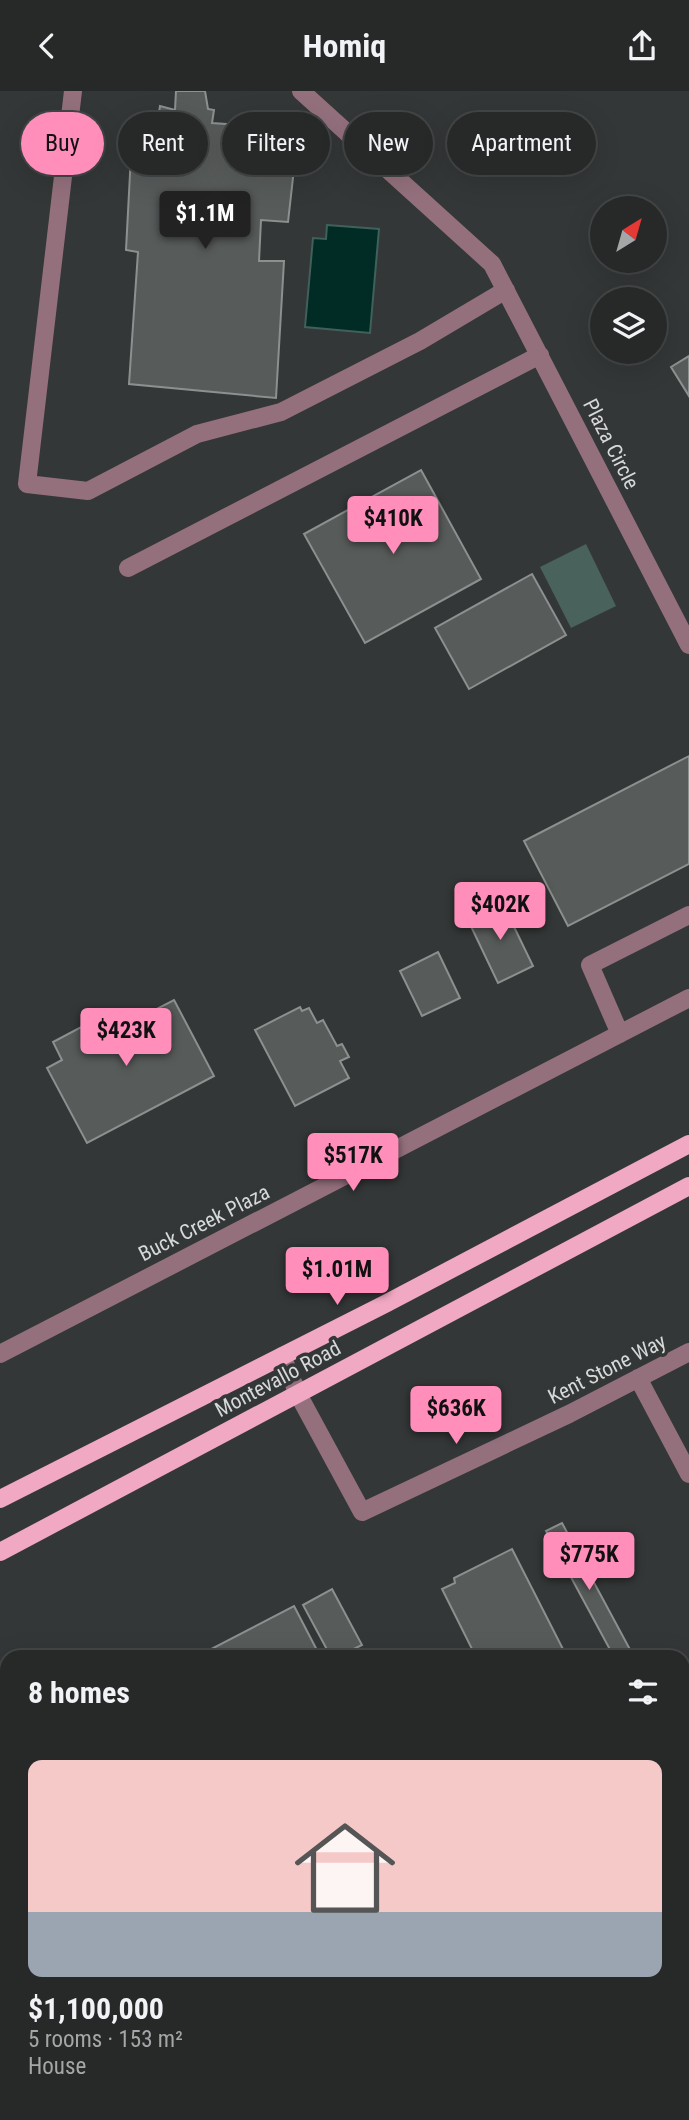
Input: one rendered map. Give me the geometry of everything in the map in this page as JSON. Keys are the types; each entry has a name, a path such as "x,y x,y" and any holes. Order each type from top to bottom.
{"main road":[{"name":"Montevallo Road","path":"0,1499 689,1144"},
{"name":"Montevallo Road","path":"0,1552 689,1186"}],"street":[{"path":"73,91 27,484 88,491 197,434 281,412 420,341 506,290"},
{"name":"Plaza Circle","path":"301,91 492,264 688,641"},
{"path":"128,568 540,355"},
{"path":"620,1034 590,965 689,915"},
{"name":"Buck Creek Plaza","path":"0,1355 689,998"},
{"name":"Kent Stone Way","path":"282,1356 298,1394 362,1512 689,1352"},
{"path":"638,1378 687,1467"}],"shaded area":[{"path":"327,225 379,229 370,333 305,327 313,238 326,239"},
{"path":"586,544 616,606 571,628 540,567"}],"building":[{"path":"176,91 205,91 208,109 214,110 212,123 222,124 222,175 293,175 288,222 261,220 259,261 284,261 276,398 129,384 138,252 126,250 130,175 208,175 208,112 159,112 160,106 175,110"},
{"path":"689,356 689,396 671,367"},
{"path":"421,470 481,579 365,643 304,534"},
{"path":"532,574 566,635 469,689 435,628"},
{"path":"689,756 689,864 568,926 524,841"},
{"path":"502,902 533,966 498,983 467,918"},
{"path":"438,952 460,998 422,1016 400,971"},
{"path":"174,1000 214,1076 87,1143 47,1068 62,1060 53,1042 106,1014 114,1031"},
{"path":"300,1007 302,1011 309,1008 317,1023 323,1020 337,1046 342,1044 349,1057 340,1061 349,1078 295,1106 255,1030"},
{"path":"562,1523 630,1650 610,1650 546,1531"},
{"path":"512,1549 563,1650 472,1650 442,1589 455,1583 454,1578"},
{"path":"332,1589 362,1645 352,1650 327,1650 303,1605"},
{"path":"294,1606 317,1650 209,1650"}]}
